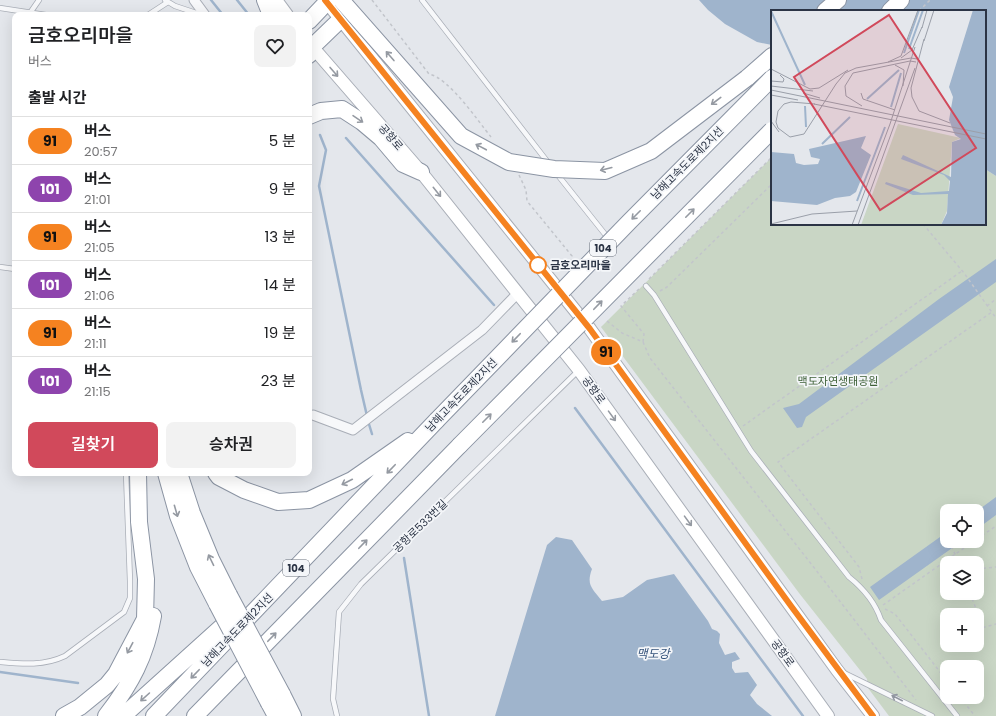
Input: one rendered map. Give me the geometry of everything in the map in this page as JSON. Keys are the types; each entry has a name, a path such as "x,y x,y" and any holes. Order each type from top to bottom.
{"highway":[{"path":"265,0 270,12"},
{"path":"826,10 838,0"},
{"path":"841,10 850,0"},
{"path":"891,10 901,0"},
{"path":"312,18 331,1 461,136 509,162 554,169 605,171 651,151 747,78 771,57"},
{"path":"312,46 341,19"},
{"name":"남해고속도로제2지선","path":"154,716 623,227 771,79"},
{"path":"312,115 321,111 342,109 362,122 381,138 403,164 421,172"},
{"name":"104","path":"194,716 771,131"},
{"path":"218,476 244,490 278,502 309,500 352,480 437,420"},
{"path":"64,716 80,707 106,685 116,674 145,619 146,579 139,522 138,476"},
{"path":"106,716 131,681 141,660 150,634 154,609 156,588 143,476"},
{"path":"167,476 178,516 198,567 223,599"},
{"path":"180,476 192,513 208,552 223,599 276,704 293,716"},
{"path":"123,716 210,636 331,531"},
{"path":"199,716 216,695"}],"main road":[{"path":"276,0 285,12"},
{"path":"331,1 341,19 590,329 873,716"},
{"name":"공항로","path":"312,50 421,172 579,370 828,716"}],"street":[{"path":"194,0 203,12"},
{"path":"313,416 352,430 482,330 518,293"}],"lane":[{"path":"31,12 39,0"},
{"path":"422,0 608,238"},
{"path":"152,12 167,1 194,12"},
{"path":"0,8 24,12"},
{"path":"0,267 12,269"},
{"path":"645,285 654,295 751,451 849,577 860,585 877,608 881,620 957,716"},
{"name":"공항로533번길","path":"337,716 333,699 339,612 361,584 579,370"},
{"path":"0,662 27,664 55,661 65,656 124,612 130,598 126,476"},
{"path":"838,670 932,716"}],"path":[{"path":"920,10 930,0"},
{"path":"649,280 771,158"},
{"path":"654,295 667,287 771,185"},
{"path":"924,225 963,272 996,318"},
{"path":"738,430 963,272"},
{"path":"645,285 622,306 644,334 643,342 650,358 812,565 925,713"},
{"path":"987,306 996,299"},
{"path":"863,581 859,567 778,462 992,312"},
{"path":"608,322 622,333 643,342"},
{"path":"984,534 996,526"},
{"path":"953,548 956,554"},
{"path":"940,672 895,614 881,606 964,548"},
{"path":"984,568 996,567"},
{"path":"984,627 996,624"},
{"path":"966,704 975,716"}],"green space":[{"name":"맥도자연생태공원","path":"771,158 771,225 986,225 986,170 996,176 996,716 889,716 868,688 867,679 799,593 601,327"}],"water":[{"path":"699,0 996,0 996,176 986,170 986,10 771,10 771,45 757,42 725,24 708,10"},
{"path":"996,259 996,282 806,417 802,427 797,428 783,408 799,404 939,299"},
{"path":"996,497 996,515 984,524 984,506"},
{"name":"맥도강","path":"556,537 572,540 592,569 590,574 590,583 602,601 623,597 647,580 674,574 708,621 712,629 720,634 719,643 725,655 735,652 740,659 732,662 732,668 735,673 748,672 757,685 750,695 757,704 772,716 495,716 547,545"},
{"path":"940,537 940,548 952,548 879,600 870,587"}],"waterway":[{"path":"211,0 221,12"},
{"path":"237,0 247,12"},
{"path":"320,135 326,150 319,186 367,416"},
{"path":"346,138 494,305"},
{"path":"575,408 803,716"},
{"path":"368,421 372,434"},
{"path":"404,558 429,716"},
{"path":"0,672 78,683"}],"bus line":[{"name":"91","path":"325,0 590,329 791,606 873,716"}],"place":[{"name":"금호오리마을","path":"538,265"}]}
